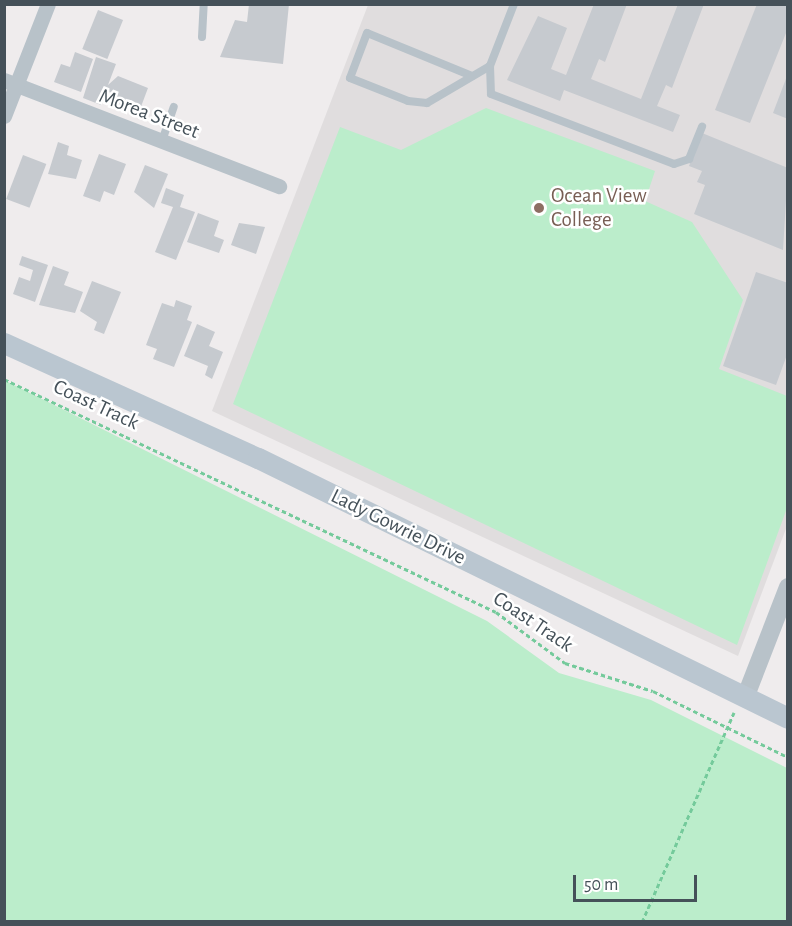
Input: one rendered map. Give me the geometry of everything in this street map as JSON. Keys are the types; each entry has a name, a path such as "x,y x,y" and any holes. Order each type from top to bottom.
{"main road":[{"name":"Lady Gowrie Drive","path":"4,343 258,458 788,718"}],"street":[{"path":"4,116 11,82 48,4"},
{"name":"Morea Street","path":"11,82 279,186"},
{"path":"745,698 788,587"}],"lane":[{"path":"202,37 204,4"},
{"path":"514,4 490,66 491,94 674,164 689,159 702,126"},
{"path":"472,76 367,33 350,78 408,101 427,103 490,66"},
{"path":"162,141 174,107"}],"path":[{"name":"Coast Track","path":"4,379 496,612 565,663 653,691 788,757"},
{"path":"642,921 723,727 745,698"}],"shaded area":[{"name":"Ocean View College","path":"368,5 787,5 787,526 738,656 212,411"}],"green space":[{"name":"Ocean View College","path":"486,108 655,171 645,201 692,222 743,300 719,369 787,396 787,508 737,645 233,404 340,127 401,150"},
{"path":"4,380 487,621 559,673 651,700 787,768 787,921 5,921"}],"building":[{"path":"249,4 289,4 283,64 220,57 235,20 247,22"},
{"path":"594,4 627,4 605,62 599,59 591,79 641,99 678,4 704,4 672,88 666,85 657,106 680,115 673,132 564,90 560,101 507,80 538,16 567,28 551,69 566,75"},
{"path":"757,4 788,4 788,28 750,123 715,110"},
{"path":"98,10 123,20 107,59 82,49"},
{"path":"75,52 93,59 81,92 54,82 61,64 70,67"},
{"path":"96,57 116,64 108,85 118,76 148,88 139,112 109,101 112,93 106,91 101,105 83,98"},
{"path":"788,76 788,119 773,113"},
{"path":"702,133 788,168 783,250 694,214 705,185 697,182 702,171 689,166"},
{"path":"58,142 69,146 67,155 82,160 76,179 48,174"},
{"path":"99,154 126,164 114,195 104,191 100,202 83,196"},
{"path":"23,155 46,164 29,208 6,199"},
{"path":"145,165 168,174 154,208 134,192"},
{"path":"166,188 184,195 180,207 195,212 176,260 155,252 173,207 161,203"},
{"path":"198,213 219,221 214,236 224,240 219,253 187,242"},
{"path":"239,223 265,227 256,254 231,245"},
{"path":"22,256 48,265 35,302 13,294 19,277 30,281 33,270 19,265"},
{"path":"53,266 69,272 64,285 83,292 75,313 39,305"},
{"path":"756,272 788,283 788,352 776,385 723,366"},
{"path":"92,281 121,292 104,334 94,330 97,322 80,311"},
{"path":"176,300 192,306 187,320 192,322 174,367 153,359 157,349 146,345 162,303 174,307"},
{"path":"197,324 215,332 209,346 223,352 212,379 205,375 208,366 184,356"}],"place":[{"name":"Ocean View College","path":"539,208"}]}
